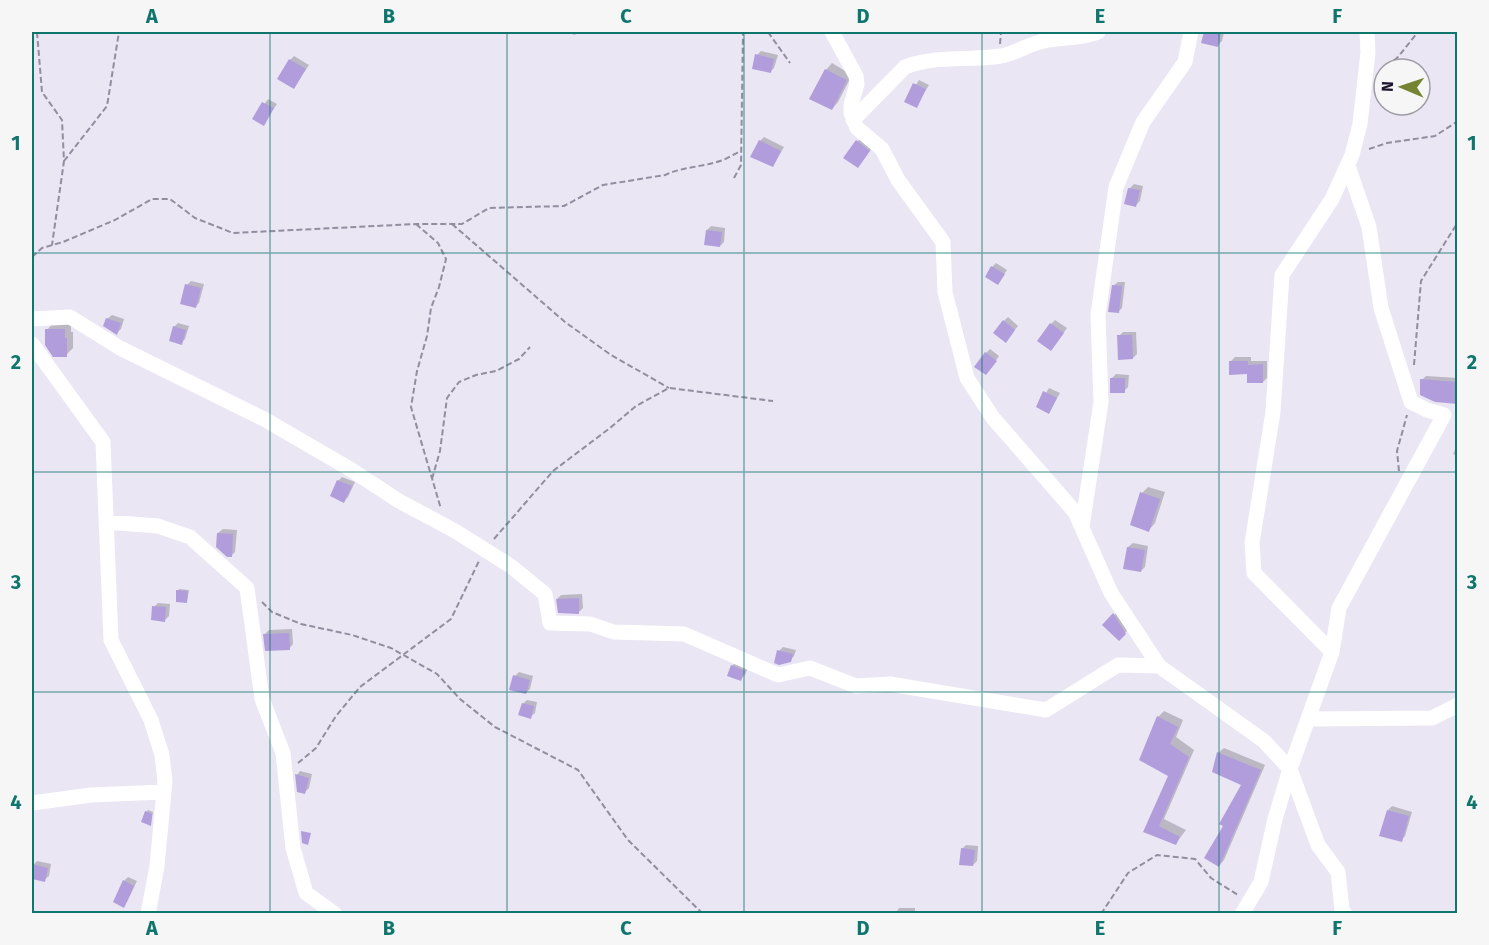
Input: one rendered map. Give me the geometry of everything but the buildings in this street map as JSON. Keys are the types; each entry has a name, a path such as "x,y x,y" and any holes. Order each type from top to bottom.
{"street":[{"path":"832,32 856,76 857,84 850,105 856,128 882,149 897,180 943,242 945,292 967,378 993,418 1075,512 1112,593 1159,666 1264,741 1290,769 1318,845 1338,872 1342,909 1345,914"},
{"path":"853,120 905,67 914,63 938,59 1002,56 1044,41 1089,36 1098,32"},
{"path":"1082,526 1101,402 1098,315 1116,187 1143,122 1185,62 1191,32"},
{"path":"1332,652 1254,573 1252,543 1273,412 1282,275 1332,200 1350,160 1360,124 1368,52 1367,32"},
{"path":"1245,908 1261,882 1275,819 1290,769 1332,652 1339,608 1451,415 1427,411 1411,402 1381,309 1369,226 1350,160"},
{"path":"32,319 70,317 120,348 264,419 350,469 399,501 447,526 512,567 545,594 550,623 590,624 614,632 684,634 778,675 810,668 856,686 890,684 1046,710 1118,665 1159,666"},
{"path":"32,344 103,442 111,640 151,720 162,755 165,781 157,866 148,914"},
{"path":"106,522 158,526 190,537 247,588 261,699 283,753 293,848 306,893 335,914"},
{"path":"1308,719 1432,718 1458,705"},
{"path":"32,803 91,795 164,792"}],"path":[{"path":"37,32 42,92 62,120 64,161 52,245"},
{"path":"64,161 107,106 119,32"},
{"path":"734,178 741,165 743,32"},
{"path":"768,32 790,63"},
{"path":"1398,57 1418,32"},
{"path":"1350,160 1387,143 1435,136 1458,121"},
{"path":"32,257 42,248 115,219 152,199 170,199 195,219 233,233 416,224 462,224 489,208 564,206 603,185 664,175 722,161 741,151"},
{"path":"1413,370 1421,280 1458,222"},
{"path":"416,224 438,243 446,260 431,308 411,407 447,526"},
{"path":"451,224 565,322 611,355 669,388 773,401"},
{"path":"432,479 440,451 447,398 459,382 476,375 496,371 519,359 530,347"},
{"path":"285,775 316,748 336,716 360,687 450,619 485,549 553,471 636,406 669,388"},
{"path":"1399,473 1397,451 1411,402"},
{"path":"247,588 272,612 301,624 352,635 391,648 437,674 460,699 495,727 578,770 628,840 703,914"},
{"path":"1101,914 1128,873 1157,855 1195,859 1211,878 1245,908"}]}
